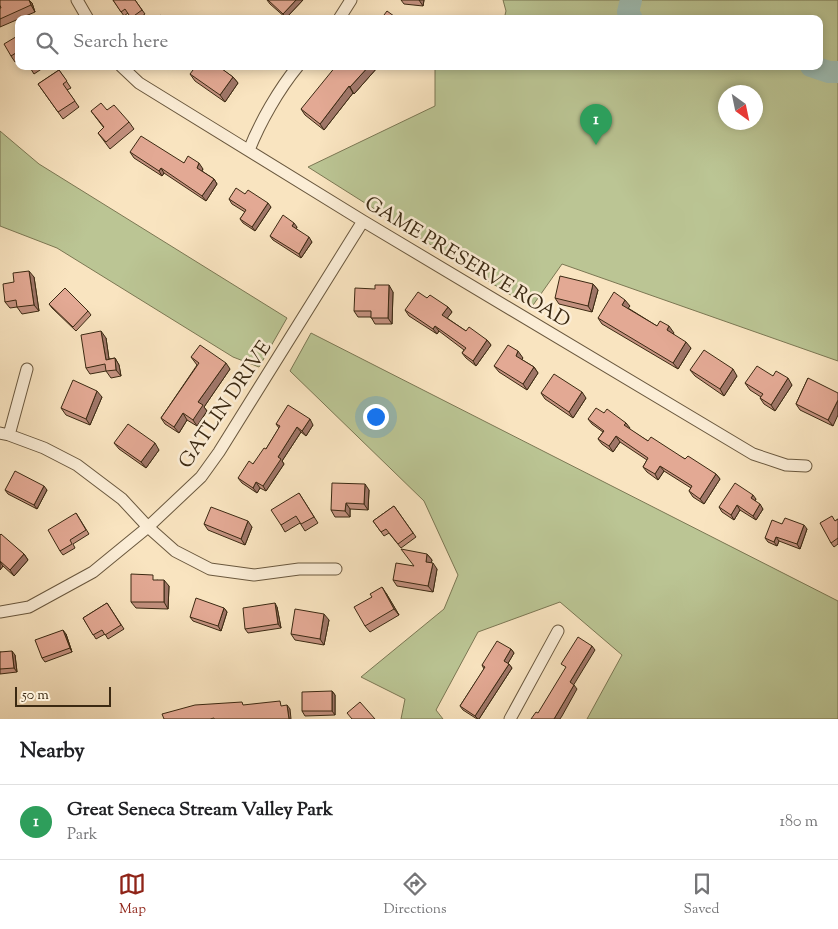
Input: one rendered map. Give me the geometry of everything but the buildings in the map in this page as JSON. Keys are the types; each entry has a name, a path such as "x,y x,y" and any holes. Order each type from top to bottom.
{"street":[{"path":"77,0 86,15"},
{"path":"342,15 351,0"},
{"name":"GAME PRESERVE ROAD","path":"125,70 140,83 363,221 753,454 786,465 806,466"},
{"path":"249,150 257,131 295,70"},
{"name":"GATLIN DRIVE","path":"0,612 29,607 92,572 148,527 200,477 219,452 363,221"},
{"path":"27,369 4,434 44,448 76,466 122,499 148,527 175,551 210,569 254,576 299,569 336,569"},
{"path":"510,719 558,631"}],"green space":[{"path":"503,0 838,0 838,361 562,264 531,308 308,167 435,106 435,70 823,70 823,15 505,15 506,11"},
{"path":"0,131 39,164 287,318 259,367 233,357 57,248 0,226"},
{"path":"311,333 838,601 838,719 587,719 622,655 560,602 478,632 436,710 443,719 401,719 405,699 361,677 444,609 458,575 424,501 290,371"}],"waterway":[{"path":"630,15 628,12 631,0"},
{"path":"823,70 838,72"}],"place":[{"name":"Great Seneca Stream Valley Park","path":"596,145"}]}
